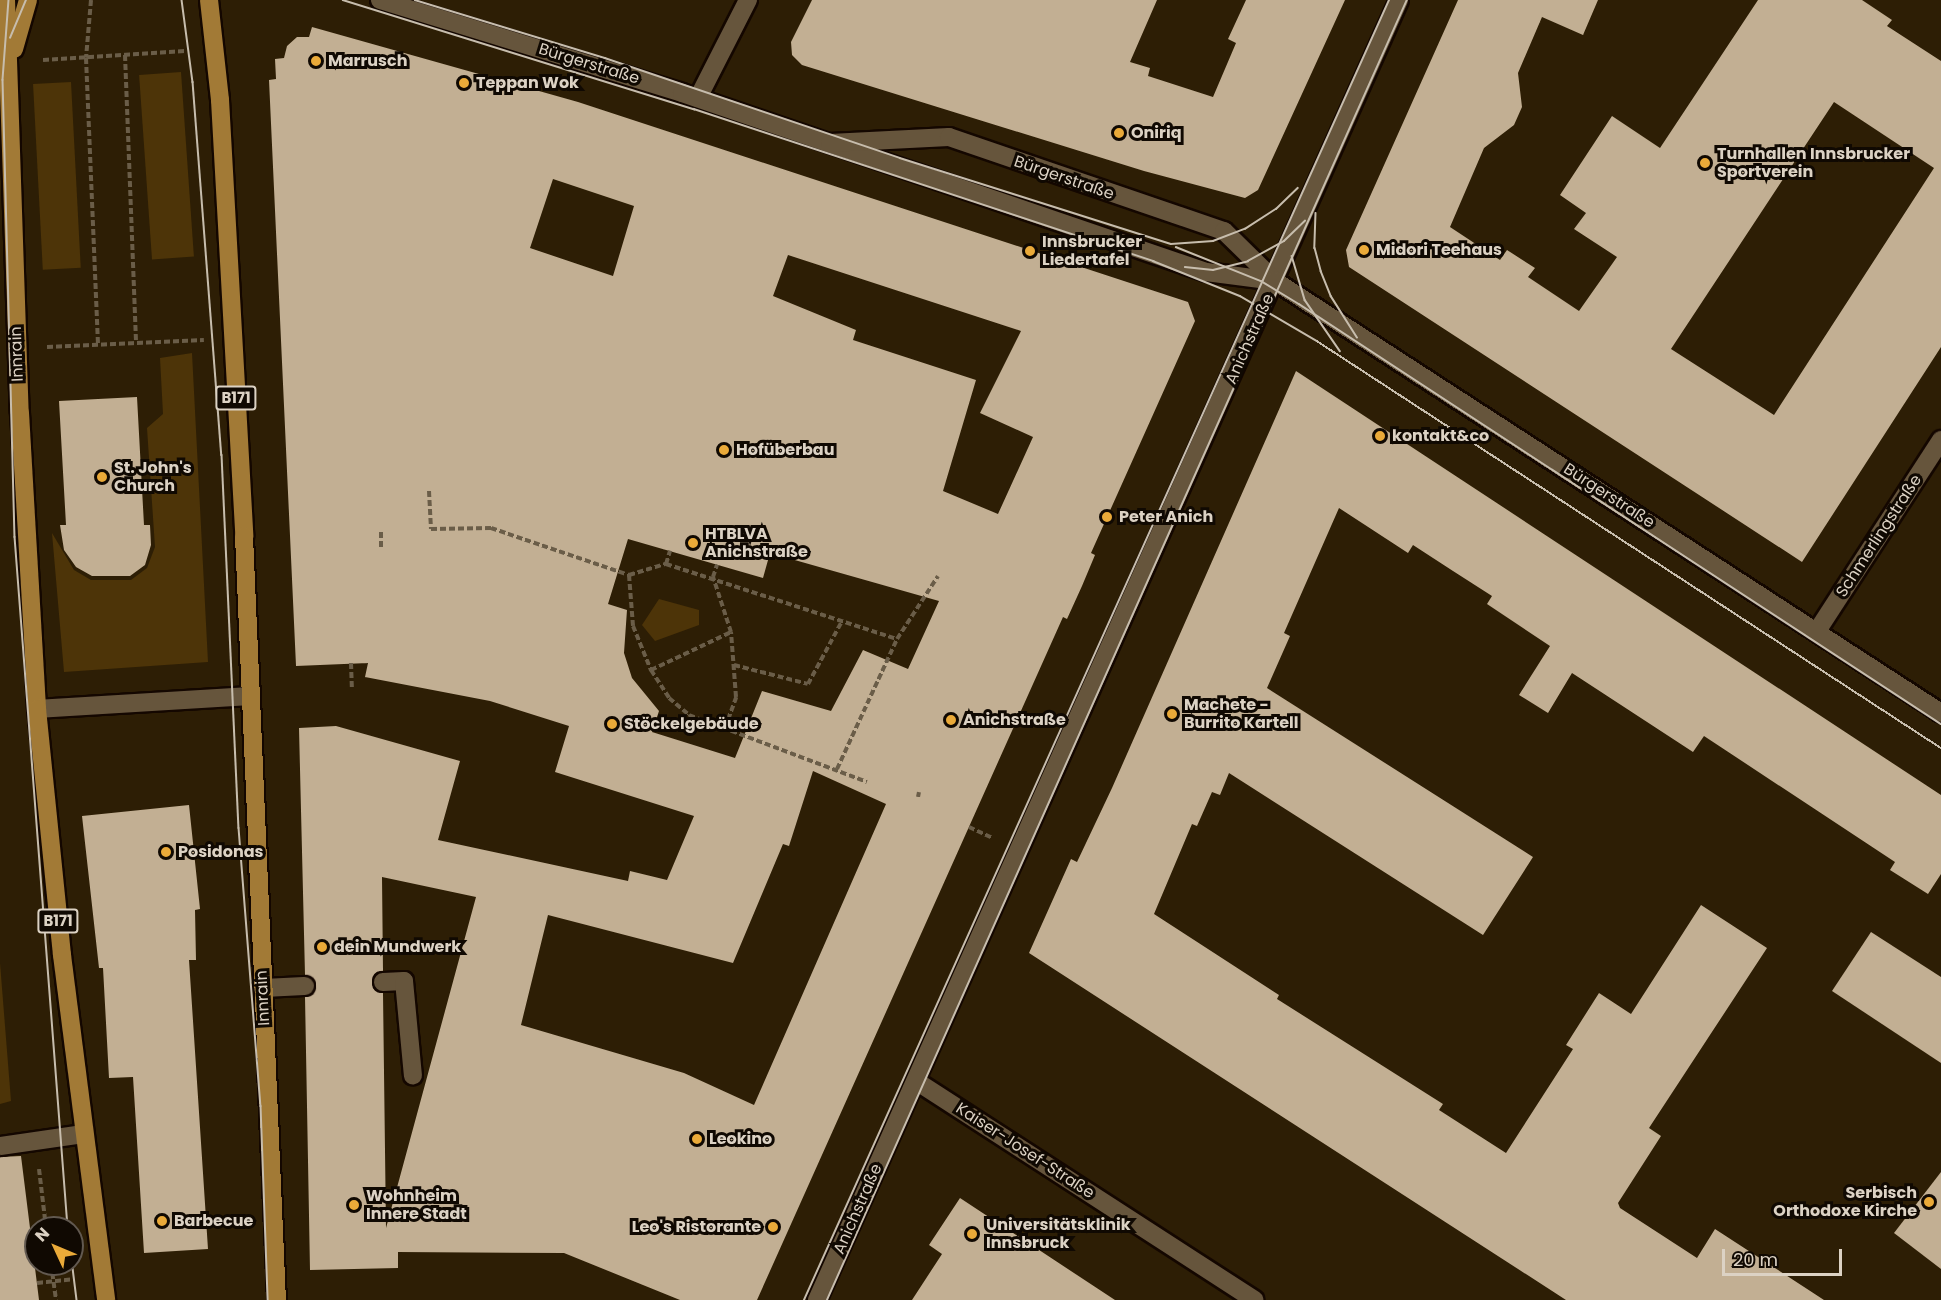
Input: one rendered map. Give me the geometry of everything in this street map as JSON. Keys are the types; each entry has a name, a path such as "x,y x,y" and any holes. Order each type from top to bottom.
{"main road":[{"name":"Innrain","path":"6,0 10,62 17,348 37,709 83,1134 106,1300"},
{"path":"10,62 28,0"},
{"name":"Innrain","path":"209,0 216,50 232,338 277,1300"}],"street":[{"name":"Bürgerstraße","path":"380,0 698,98 1206,272 1275,281"},
{"path":"698,98 748,0"},
{"name":"Anichstraße","path":"817,1300 1399,0"},
{"name":"Bürgerstraße","path":"830,143 949,137 1224,231 1275,281 1941,713"},
{"name":"Schmerlingstraße","path":"1816,631 1941,440"},
{"path":"37,709 250,696"},
{"path":"383,982 404,981 413,1076"},
{"path":"263,988 305,986"},
{"name":"Kaiser-Josef-Straße","path":"916,1081 1254,1300"},
{"path":"0,1146 83,1134"}],"path":[{"path":"92,0 86,58 98,345"},
{"path":"10,62 216,50"},
{"path":"125,55 136,342"},
{"path":"17,348 232,338"},
{"path":"429,491 431,529 491,528 629,575 666,564 713,577 897,639"},
{"path":"381,532 381,549"},
{"path":"666,564 670,551"},
{"path":"717,565 713,577 731,632 734,665 735,697 725,728"},
{"path":"629,575 633,626 651,670 669,698 689,715 867,782"},
{"path":"837,769 897,639 938,576"},
{"path":"734,665 808,684 842,621"},
{"path":"651,670 731,632"},
{"path":"351,663 352,690"},
{"path":"655,722 674,727 689,715"},
{"path":"39,1168 45,1216"},
{"path":"52,1276 56,1300"},
{"path":"36,1283 103,1276"}],"shaded area":[{"path":"181,72 194,257 152,259 139,75"},
{"path":"71,82 81,268 43,270 33,84"},
{"path":"192,353 208,662 64,672 52,533 74,570 91,580 131,580 147,568 155,547 147,428 163,414 160,358"},
{"path":"659,599 699,610 699,625 655,641 642,625"},
{"path":"0,963 11,1101 0,1104"}],"building":[{"path":"812,0 1157,0 1130,62 1150,68 1148,76 1213,97 1236,43 1228,39 1246,0 1345,0 1258,190 1245,198 1144,171 802,65 792,55 791,42"},
{"path":"1458,0 1598,0 1583,35 1542,17 1518,73 1522,107 1514,125 1484,148 1450,227 1500,260 1507,250 1535,268 1528,277 1579,311 1617,257 1574,229 1586,213 1560,195 1612,116 1660,148 1758,0 1862,0 1892,20 1887,26 1941,61 1941,347 1802,562 1349,267 1346,250","holes":["1834,102 1934,168 1774,415 1671,349"]},
{"path":"312,27 578,102 1188,302 1195,321 1091,553 1095,555 1082,586 1067,619 1063,617 757,1300 680,1300 564,1253 398,1252 398,1268 310,1270 305,997 316,986 314,979 305,975 299,728 336,726 460,761 438,840 628,881 630,871 667,880 694,816 555,772 569,726 490,701 365,677 368,663 296,666 269,80 276,79 275,59 284,58 287,46 297,37 309,37","holes":["553,179 634,206 613,276 530,248","788,255 1021,331 980,413 1033,437 998,514 943,491 976,380 853,340 856,330 773,296","628,539 763,578 770,553 939,601 908,669 863,650 831,711 762,691 735,758 652,732 659,711 632,678 624,653 627,610 608,604","813,771 886,804 754,1105 684,1073 521,1025 548,915 733,963 783,844 789,846","382,877 476,897 386,1228 383,993 374,989 372,982 376,973 383,971"]},
{"path":"1296,371 1941,795 1941,874 1928,894 1890,870 1895,862 1704,736 1693,752 1572,673 1548,713 1519,695 1550,646 1487,604 1492,596 1413,545 1408,553 1339,508 1284,633 1290,636 1267,688 1533,857 1483,935 1229,773 1220,795 1212,792 1197,826 1192,824 1154,914 1279,995 1277,999 1443,1104 1439,1110 1506,1153 1573,1049 1566,1045 1599,993 1631,1014 1701,905 1767,948 1649,1128 1661,1136 1618,1203 1620,1208 1697,1258 1715,1229 1824,1300 1566,1300 1029,953 1071,859 1077,862 1112,788"},
{"name":"St. John's Church","path":"137,397 144,525 150,525 151,545 145,565 130,576 92,576 76,567 64,550 60,525 66,525 59,401"},
{"path":"189,805 200,909 195,910 196,960 189,960 208,1249 144,1253 133,1077 109,1078 103,968 99,968 82,816"},
{"path":"1871,932 1941,977 1941,1063 1832,991"},
{"path":"21,1156 28,1216 24,1216 24,1276 36,1276 39,1300 0,1300 0,1157"},
{"name":"Serbisch Orthodoxe Kirche","path":"1941,1172 1941,1269 1894,1233"},
{"name":"Universitätsklinik Innsbruck","path":"960,1198 1115,1300 912,1300 942,1254 929,1245"}],"tram line":[{"path":"9,0 3,80 15,537 67,1216"},
{"path":"10,38 26,0"},
{"path":"182,0 193,82 222,455 239,828 261,1106 268,1300"},
{"path":"343,0 694,109 1153,261 1240,296 1317,341 1941,748"},
{"path":"415,0 605,58 900,158 1171,244 1213,241 1245,229 1276,209 1298,188"},
{"path":"804,1300 1389,0"},
{"path":"827,1300 1407,0"},
{"path":"1316,213 1315,248 1321,271 1331,296 1357,337"},
{"path":"1185,267 1213,270 1248,261 1284,241 1305,221"},
{"path":"1176,247 1261,281 1299,304 1941,724"},
{"path":"1292,256 1305,300 1340,351"},
{"path":"74,1276 77,1300"}],"place":[{"name":"Marrusch","path":"316,61"},
{"name":"Teppan Wok","path":"464,83"},
{"name":"Oniriq","path":"1119,133"},
{"name":"Turnhallen Innsbrucker Sportverein","path":"1705,163"},
{"name":"Midori Teehaus","path":"1364,250"},
{"name":"Innsbrucker Liedertafel","path":"1030,251"},
{"name":"kontakt&co","path":"1380,436"},
{"name":"Hofüberbau","path":"724,450"},
{"name":"St. John's Church","path":"102,477"},
{"name":"Peter Anich","path":"1107,517"},
{"name":"HTBLVA Anichstraße","path":"693,543"},
{"name":"Machete - Burrito Kartell","path":"1172,714"},
{"name":"Anichstraße","path":"951,720"},
{"name":"Stöckelgebäude","path":"612,724"},
{"name":"Posidonas","path":"166,852"},
{"name":"dein Mundwerk","path":"322,947"},
{"name":"Leokino","path":"697,1139"},
{"name":"Serbisch Orthodoxe Kirche","path":"1929,1202"},
{"name":"Wohnheim Innere Stadt","path":"354,1205"},
{"name":"Barbecue","path":"162,1221"},
{"name":"Leo's Ristorante","path":"773,1227"},
{"name":"Universitätsklinik Innsbruck","path":"972,1234"}]}
